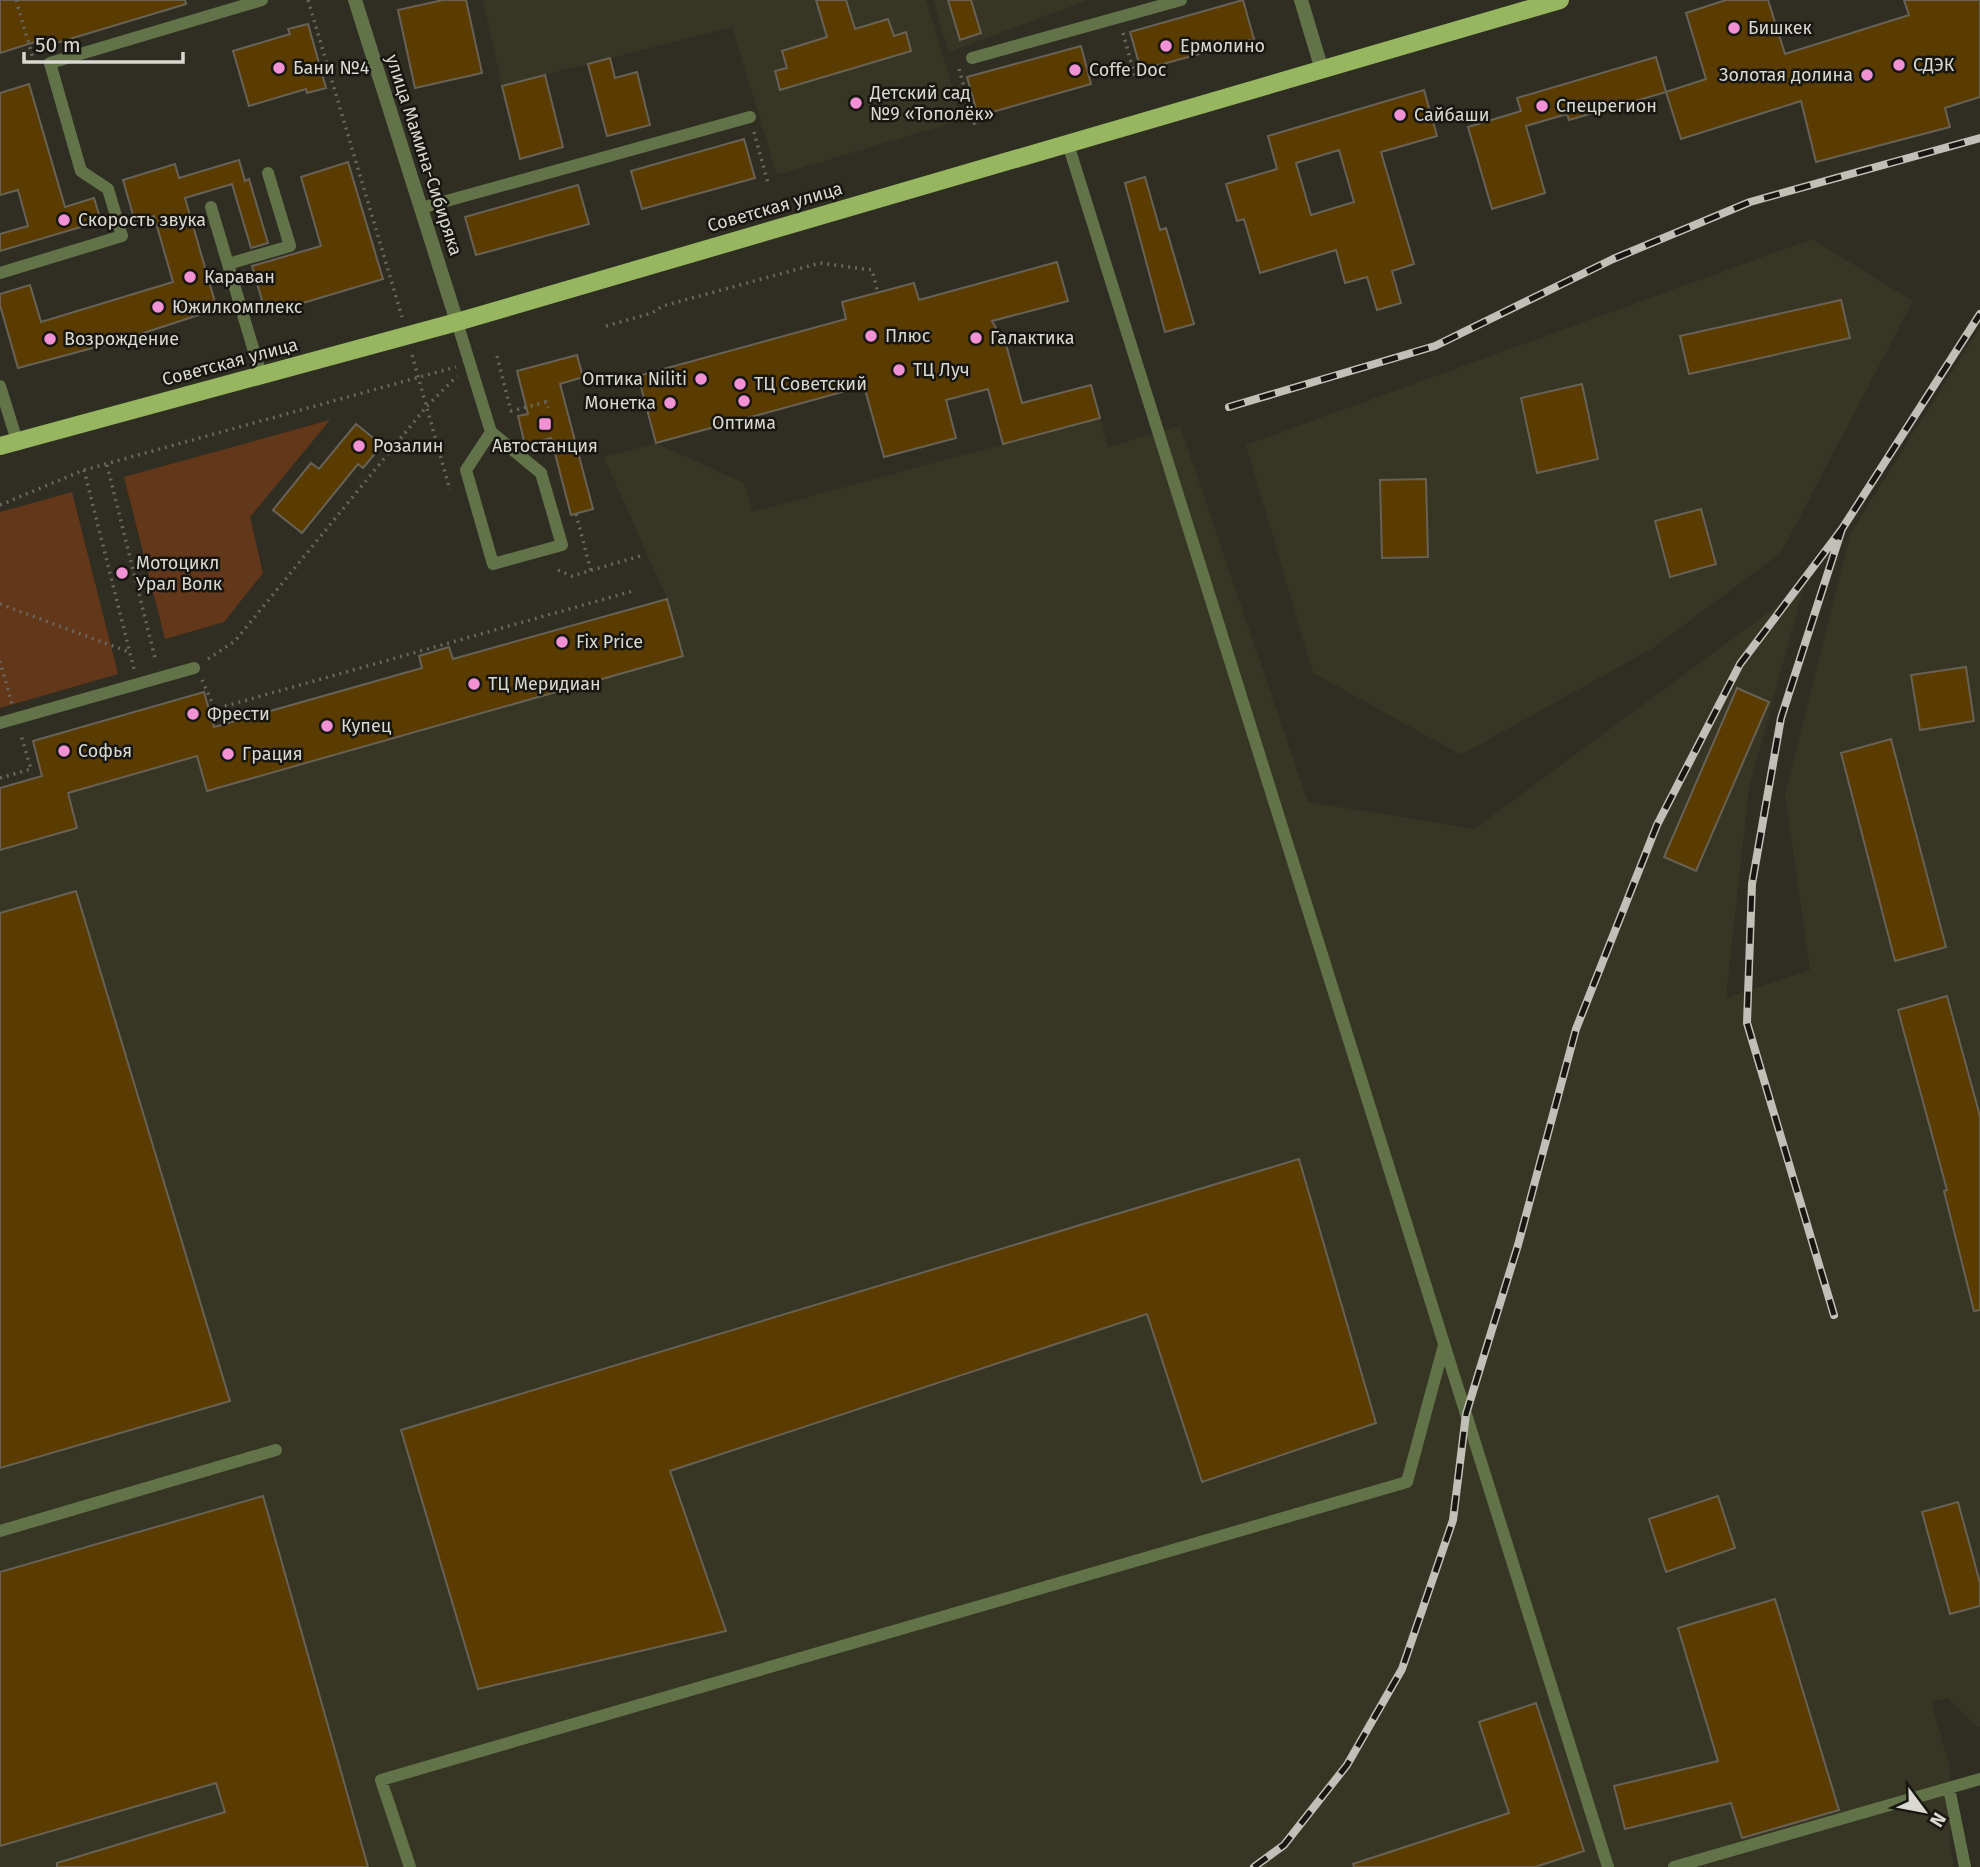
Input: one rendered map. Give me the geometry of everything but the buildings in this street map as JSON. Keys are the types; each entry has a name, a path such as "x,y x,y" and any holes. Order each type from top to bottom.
{"main road":[{"name":"Советская улица","path":"8,444 457,322 1560,0"}],"street":[{"name":"улица Мамина-Сибиряка","path":"355,0 457,322"},
{"path":"1300,0 1322,70"}],"lane":[{"path":"0,273 122,236 108,189 82,171 50,63 262,0"},
{"path":"972,58 1181,0"},
{"path":"421,208 750,117"},
{"path":"1069,144 1608,1867"},
{"path":"228,264 290,246 268,173"},
{"path":"211,207 261,375"},
{"path":"457,322 491,432 541,473 562,545 493,564 466,470 491,432"},
{"path":"0,386 8,444"},
{"path":"0,723 194,668"},
{"path":"410,1867 382,1780 1406,1482 1444,1344"},
{"path":"0,1531 276,1450"},
{"path":"1674,1867 1976,1780"},
{"path":"1949,1788 1965,1867"}],"path":[{"path":"16,0 33,60 50,63"},
{"path":"308,0 450,489"},
{"path":"1119,17 1136,80"},
{"path":"972,58 957,62 975,125"},
{"path":"750,117 768,183"},
{"path":"606,326 652,313 663,306 820,263 872,270 878,293"},
{"path":"497,356 512,411 546,402 548,408"},
{"path":"0,505 35,494 84,470 470,363"},
{"path":"470,363 427,406 235,641 194,668 209,691 215,709 633,591"},
{"path":"107,465 160,678"},
{"path":"84,470 138,684"},
{"path":"576,514 591,571"},
{"path":"558,570 572,576 640,556"},
{"path":"0,604 130,652"},
{"path":"0,661 31,769 0,778"}],"shaded area":[{"name":"Детский сад №9 «Тополёк»","path":"483,0 926,0 962,120 777,175 732,27 502,86"},
{"path":"933,0 1088,0 949,52"},
{"path":"1812,239 1913,301 1781,553 1653,648 1461,755 1313,673 1246,445"},
{"path":"1980,327 1980,1726 1977,1727 1948,1698 1931,1702 1950,1767 1950,1844 1954,1867 0,1867 0,849 77,828 61,771 682,655 667,599 604,457 656,443 744,483 752,512 1100,418 1108,447 1180,426 1308,802 1474,829 1804,586 1749,788 1726,998 1810,970 1785,795 1850,534"},
{"path":"330,420 250,517 263,573 224,622 165,639 124,477"},
{"path":"72,492 118,674 0,708 0,512"}],"railway":[{"path":"1229,407 1435,346 1613,259 1750,202 1980,138"},
{"path":"1834,1315 1747,1023 1752,884 1781,718 1842,529 1980,314"},
{"path":"1254,1867 1284,1845 1347,1765 1402,1669 1453,1520 1466,1414 1518,1245 1576,1029 1657,825 1740,664 1842,529"}],"place":[{"name":"Бишкек","path":"1734,28"},
{"name":"Ермолино","path":"1166,46"},
{"name":"СДЭК","path":"1899,65"},
{"name":"Бани №4","path":"279,68"},
{"name":"Coffe Doc","path":"1075,70"},
{"name":"Золотая долина","path":"1867,75"},
{"name":"Детский сад №9 «Тополёк»","path":"856,103"},
{"name":"Спецрегион","path":"1542,106"},
{"name":"Сайбаши","path":"1400,115"},
{"name":"Скорость звука","path":"64,220"},
{"name":"Караван","path":"190,277"},
{"name":"Южилкомплекс","path":"158,307"},
{"name":"Плюс","path":"871,336"},
{"name":"Галактика","path":"976,338"},
{"name":"Возрождение","path":"50,339"},
{"name":"ТЦ Луч","path":"899,370"},
{"name":"Оптика Niliti","path":"701,379"},
{"name":"ТЦ Советский","path":"740,384"},
{"name":"Оптима","path":"744,401"},
{"name":"Монетка","path":"670,403"},
{"name":"Автостанция","path":"545,424"},
{"name":"Розалин","path":"359,446"},
{"name":"Мотоцикл Урал Волк","path":"122,573"},
{"name":"Fix Price","path":"562,642"},
{"name":"ТЦ Меридиан","path":"474,684"},
{"name":"Фрести","path":"193,714"},
{"name":"Купец","path":"327,726"},
{"name":"Софья","path":"64,751"},
{"name":"Грация","path":"228,754"}]}
